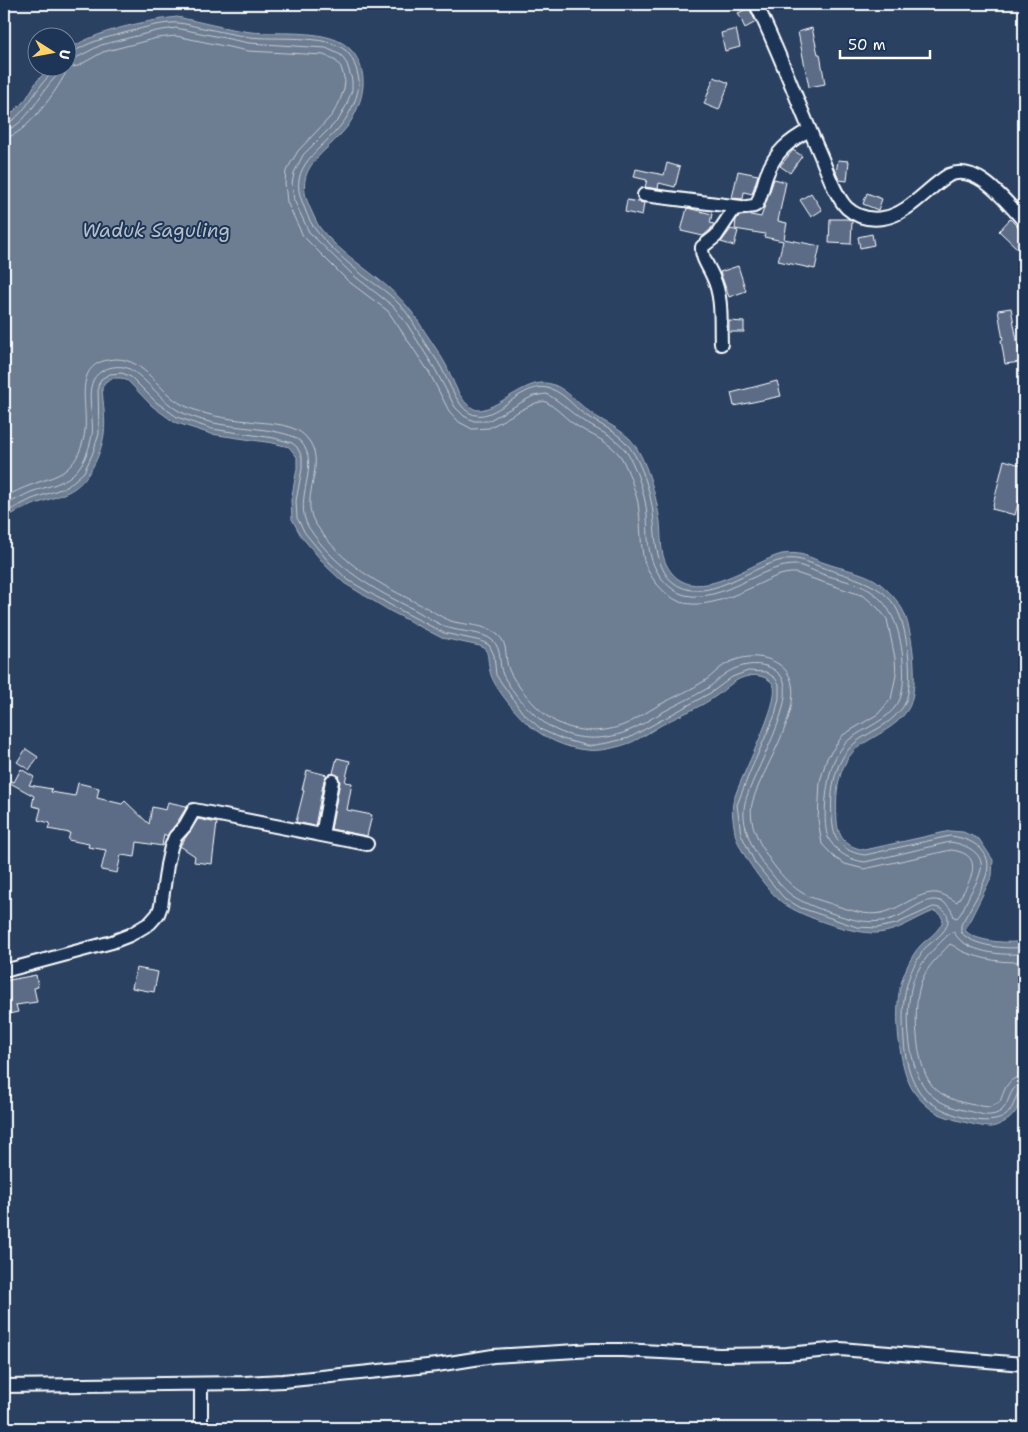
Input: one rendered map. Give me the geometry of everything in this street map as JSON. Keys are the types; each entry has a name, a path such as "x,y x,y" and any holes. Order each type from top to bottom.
{"street":[{"path":"756,4 840,198 855,214 875,219 896,214 942,179 953,174 965,172 973,174 985,182 1024,221"},
{"path":"644,195 742,207 754,206 757,204 770,166 782,149 788,143 810,130"},
{"path":"721,344 719,296 713,277 704,259 702,248 716,236 733,210 742,207"},
{"path":"322,835 332,781"},
{"path":"4,971 112,942 130,935 150,923 158,914 161,906 166,865 171,847 175,837 185,826 191,812 194,810 367,844"},
{"path":"4,1386 201,1384 283,1381 437,1365 493,1356 594,1350 719,1355 787,1354 840,1349 1024,1364"},
{"path":"201,1384 201,1428"}],"water":[{"name":"Waduk Saguling","path":"177,17 251,32 319,35 343,43 352,51 361,67 363,77 360,102 347,127 313,163 305,182 305,194 320,228 344,252 384,284 408,307 440,354 460,396 469,406 480,410 488,408 534,384 549,383 566,392 591,413 629,438 641,455 653,490 659,512 664,560 671,572 682,581 695,585 710,583 725,579 769,558 790,553 807,556 857,572 875,580 890,592 905,616 912,642 914,688 912,700 908,709 898,721 860,746 846,761 837,791 836,811 839,833 849,844 865,850 950,831 963,832 979,839 993,860 992,876 965,930 984,940 1002,942 1024,941 1024,1089 1017,1109 1009,1119 996,1126 987,1127 937,1113 919,1098 911,1087 906,1075 898,1032 900,987 913,955 941,924 943,920 940,914 934,911 892,930 877,933 855,931 828,924 802,914 783,903 762,881 742,850 735,833 732,806 772,706 773,684 768,680 755,675 739,679 704,704 622,746 603,750 591,750 570,747 555,741 541,734 528,724 507,701 493,680 486,649 442,638 390,611 344,583 326,566 301,536 292,519 291,500 297,469 297,457 289,447 211,434 174,422 152,406 128,381 121,378 112,378 105,382 102,388 105,417 104,434 97,459 82,482 68,492 28,507 4,519 4,121 26,99 40,78 78,78 78,44 106,32 150,21"}],"building":[{"path":"749,8 756,22 745,28 738,13"},
{"path":"812,28 818,54 820,54 825,84 809,87 798,32"},
{"path":"736,29 740,47 725,51 721,33"},
{"path":"714,77 729,83 719,110 704,104"},
{"path":"793,150 802,156 790,173 780,166"},
{"path":"838,160 849,161 847,181 839,180 836,173"},
{"path":"667,163 680,167 675,187 659,183 658,189 645,187 647,180 634,177 636,169 664,175"},
{"path":"738,171 758,175 752,194 744,192 743,199 732,198"},
{"path":"774,179 786,182 778,221 787,223 784,239 820,246 815,269 778,261 783,241 764,237 765,234 735,229 736,220 739,216 751,215 761,217"},
{"path":"811,193 822,210 811,217 800,200"},
{"path":"867,193 882,199 878,210 863,204"},
{"path":"627,200 644,203 642,216 625,212"},
{"path":"687,208 712,214 710,223 714,224 703,236 681,231"},
{"path":"830,219 848,219 852,221 851,244 829,243"},
{"path":"1010,219 1024,233 1024,243 1018,249 999,231"},
{"path":"731,229 738,231 734,246 721,242"},
{"path":"872,234 874,245 860,248 858,237"},
{"path":"738,266 746,291 729,297 720,272"},
{"path":"1011,308 1021,362 1005,364 998,310"},
{"path":"729,321 744,322 744,332 729,332"},
{"path":"777,381 781,396 734,406 731,393"},
{"path":"1004,460 1024,466 1024,494 1021,493 1015,515 992,509"},
{"path":"26,749 38,757 29,770 17,762"},
{"path":"337,758 350,761 345,782 352,783 347,810 372,815 367,836 331,829 340,782 338,775 333,773"},
{"path":"21,769 34,777 29,785 52,789 51,792 75,796 78,783 99,788 97,798 122,804 125,801 149,824 152,807 166,810 168,802 186,806 186,808 167,836 164,834 162,846 137,842 135,857 121,855 117,873 101,870 106,850 88,847 89,844 68,840 70,833 48,829 50,823 38,820 41,808 32,806 34,796 10,783 11,781 14,782"},
{"path":"307,770 327,775 324,780 315,826 296,822"},
{"path":"198,819 217,823 212,864 194,862 195,856 180,846"},
{"path":"136,968 158,972 154,992 132,988"},
{"path":"36,975 38,987 34,988 37,1002 16,1005 18,1012 4,1015 4,981"}]}
